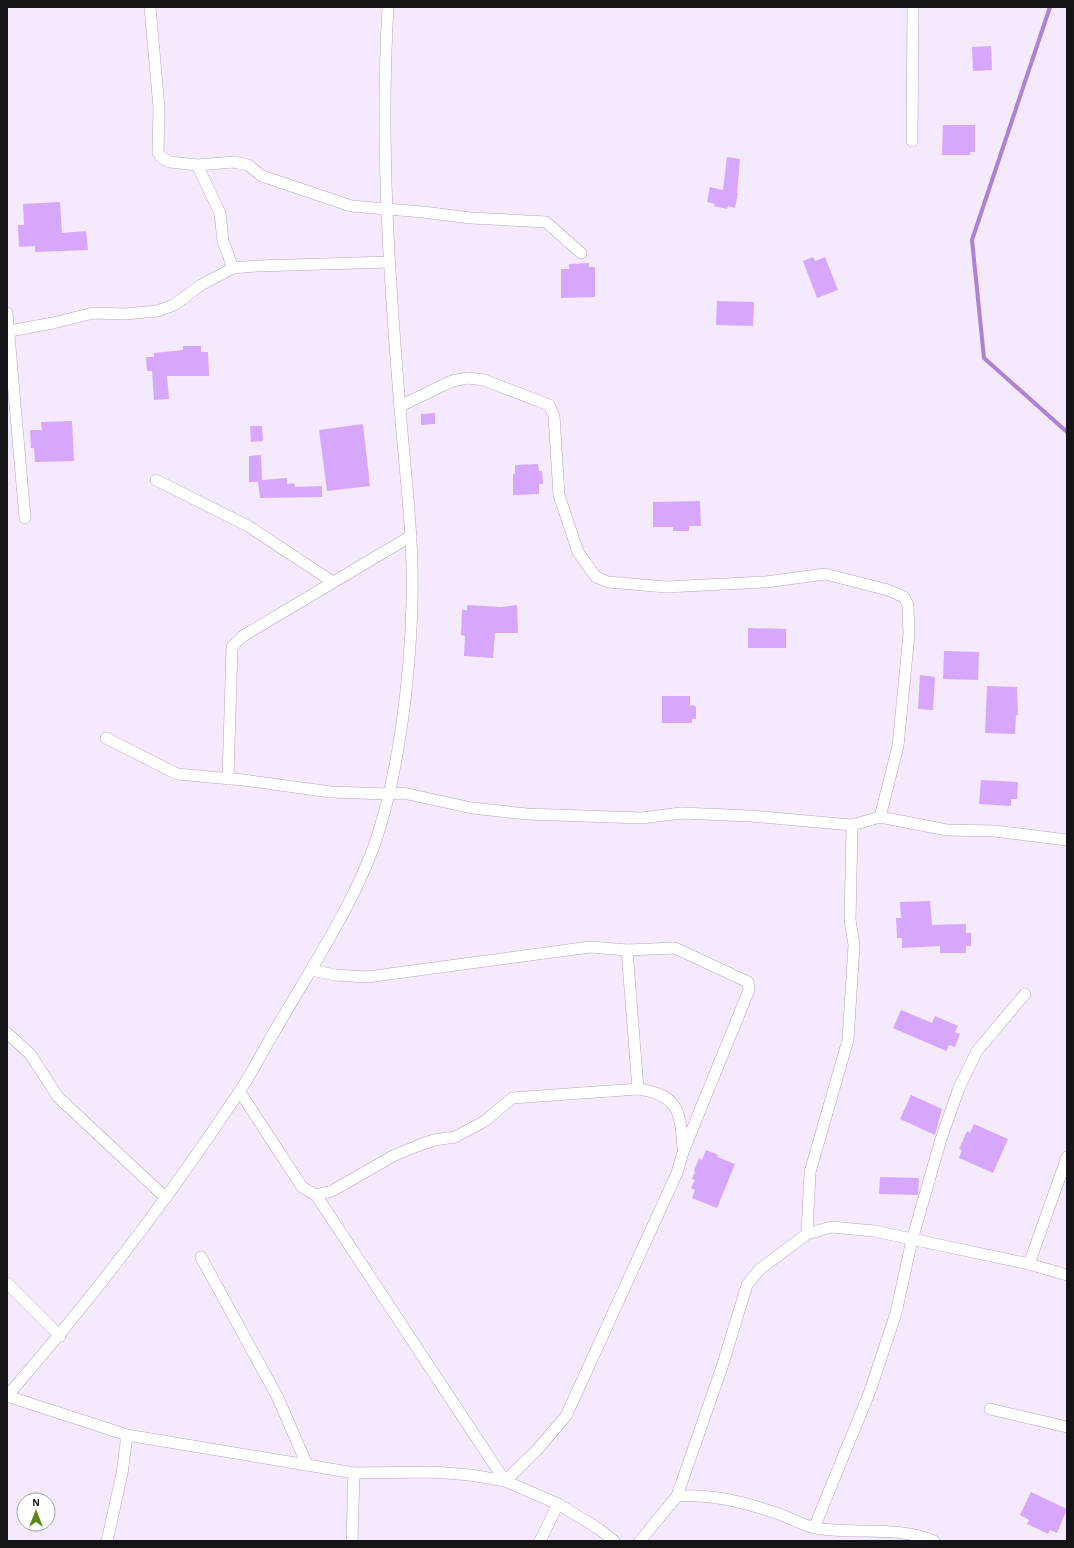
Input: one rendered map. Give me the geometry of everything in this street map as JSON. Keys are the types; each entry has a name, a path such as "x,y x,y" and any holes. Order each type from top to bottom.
{"street":[{"path":"150,7 159,108 158,153 162,158 170,162 197,165 234,162 248,166 262,176 323,198 351,206 471,218 546,222 581,252"},
{"path":"388,7 384,67 389,262 411,536 412,601 410,651 400,732 388,794 375,843 355,890 311,970 240,1092 133,1244 60,1336 7,1396 127,1435 354,1473 433,1472 471,1475 504,1481 558,1504 599,1529 614,1541"},
{"path":"912,141 913,7"},
{"path":"197,165 220,213 223,241 233,268"},
{"path":"10,331 94,313 125,314 157,311 174,305 201,285 233,268 389,262"},
{"path":"7,313 10,331 25,518"},
{"path":"400,406 452,381 468,378 484,380 549,405 554,416 559,495 578,552 596,577 608,582 666,587 766,582 825,574 888,590 904,597 908,605 909,634 898,746 880,817"},
{"path":"156,480 248,526 333,582"},
{"path":"228,779 232,647 243,636 411,536"},
{"path":"106,738 178,774 331,792 388,794 403,792 472,808 527,814 641,818 681,814 750,816 852,825 880,817 947,830 995,831 1067,840"},
{"path":"806,1234 810,1172 848,1040 854,945 850,920 852,825"},
{"path":"311,970 335,975 367,977 590,946 627,950 675,948 748,982 749,990 683,1152 677,1173 566,1416 536,1451 504,1481"},
{"path":"627,950 638,1089"},
{"path":"814,1528 870,1391 896,1313 912,1240 941,1139 959,1088 977,1051 1025,994"},
{"path":"7,1033 30,1054 58,1097 166,1198"},
{"path":"316,1195 332,1191 393,1156 411,1148 434,1140 455,1137 485,1121 512,1098 638,1089 656,1091 668,1099 677,1111 681,1125 683,1152"},
{"path":"240,1092 302,1187 316,1195 504,1481"},
{"path":"1029,1264 1067,1156"},
{"path":"640,1541 677,1496 722,1367 747,1285 759,1270 806,1234 831,1226 874,1231 1029,1264 1067,1276"},
{"path":"201,1257 278,1398 307,1465"},
{"path":"7,1283 60,1336"},
{"path":"990,1409 1067,1427"},
{"path":"107,1541 122,1474 127,1435"},
{"path":"352,1541 354,1473"},
{"path":"677,1496 701,1495 724,1497 778,1514 814,1528 845,1531 884,1531 921,1536 934,1541"},
{"path":"540,1541 558,1504"}],"building":[{"path":"991,46 992,70 973,71 972,47"},
{"path":"943,125 975,125 975,152 970,152 970,155 942,155"},
{"path":"727,157 740,159 738,193 735,208 728,206 727,209 714,206 715,204 707,202 710,187 723,190"},
{"path":"60,202 62,233 86,231 88,250 35,252 35,246 19,247 18,225 24,225 23,204"},
{"path":"813,257 815,261 825,257 838,290 817,298 803,261"},
{"path":"589,263 589,267 595,267 595,297 561,298 561,269 569,269 569,264"},
{"path":"717,301 754,302 753,326 716,325"},
{"path":"183,346 201,346 201,352 208,352 209,376 167,376 169,399 154,400 152,371 147,371 146,357 154,357 154,353 183,350"},
{"path":"435,413 435,424 421,425 421,414"},
{"path":"72,421 74,461 35,462 34,448 31,448 30,430 42,430 41,422"},
{"path":"363,424 370,486 327,491 319,430"},
{"path":"250,426 262,426 263,441 251,442"},
{"path":"261,455 262,480 287,478 287,484 294,483 295,487 322,486 322,497 260,498 258,482 249,482 249,456"},
{"path":"538,464 539,471 542,471 543,484 539,484 539,494 513,495 513,474 515,474 515,465"},
{"path":"700,501 701,526 689,526 689,531 673,531 673,527 653,527 653,502"},
{"path":"467,605 501,607 517,605 518,633 495,633 493,658 464,656 465,636 461,635 462,610 467,610"},
{"path":"748,628 786,629 786,648 748,648"},
{"path":"944,651 979,652 978,680 943,679"},
{"path":"920,675 935,677 933,710 918,709"},
{"path":"987,686 1017,687 1018,715 1016,715 1015,734 985,733"},
{"path":"662,696 690,696 690,705 696,706 696,719 692,719 692,723 662,723"},
{"path":"981,780 1018,782 1017,799 1011,799 1011,806 979,804"},
{"path":"930,901 932,925 966,924 966,933 971,933 971,946 966,946 966,953 940,953 940,946 902,948 902,938 897,938 896,918 901,918 900,902"},
{"path":"901,1010 932,1023 935,1016 958,1026 955,1032 960,1034 955,1047 949,1045 946,1051 893,1028"},
{"path":"911,1095 942,1109 935,1135 900,1119"},
{"path":"974,1124 1008,1139 993,1173 959,1158 962,1150 959,1149 967,1131 970,1133"},
{"path":"706,1150 718,1155 717,1157 735,1164 717,1208 692,1198 695,1190 691,1188 695,1180 692,1179 695,1172 694,1171 699,1158 702,1160"},
{"path":"880,1177 919,1178 918,1195 879,1194"},
{"path":"1031,1492 1067,1509 1057,1533 1050,1530 1048,1534 1027,1524 1029,1520 1020,1515"}],"waterway":[{"path":"1050,7 972,240 984,358 1067,432"}]}
